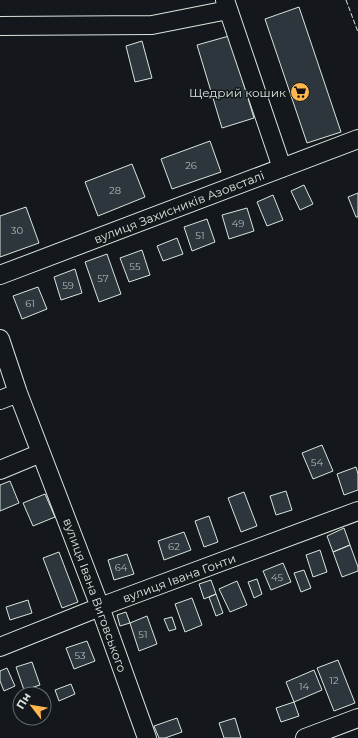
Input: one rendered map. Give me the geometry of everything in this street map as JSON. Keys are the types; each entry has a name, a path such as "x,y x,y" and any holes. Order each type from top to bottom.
{"street":[{"path":"0,26 152,25 226,5 282,168"},
{"name":"вулиця Захисників Азовсталі","path":"0,275 358,139"},
{"name":"вулиця Івана Виговського","path":"0,339 18,393 100,607 147,738"},
{"path":"0,400 18,393"},
{"path":"0,470 41,453"},
{"name":"вулиця Івана Гонти","path":"0,647 100,607 358,511"},
{"path":"305,738 358,718"}],"building":[{"path":"299,7 341,132 307,143 265,19"},
{"path":"229,36 254,118 222,128 197,45"},
{"path":"142,41 152,78 135,82 126,46"},
{"path":"210,141 221,172 172,189 161,159"},
{"path":"132,164 145,197 98,216 85,182"},
{"path":"304,185 313,204 300,210 291,191"},
{"path":"358,193 358,217 356,217 348,197"},
{"path":"273,195 283,220 267,226 257,202"},
{"path":"26,207 39,243 0,257 0,216"},
{"path":"247,208 254,231 229,239 222,215"},
{"path":"207,219 215,242 192,251 184,227"},
{"path":"177,238 183,254 163,261 157,246"},
{"path":"142,250 150,275 129,282 120,258"},
{"path":"107,254 121,294 99,302 85,262"},
{"path":"75,269 82,293 61,300 54,277"},
{"path":"38,287 47,309 22,319 13,296"},
{"path":"322,445 333,471 313,479 302,453"},
{"path":"356,467 358,474 358,490 344,495 337,474"},
{"path":"10,481 19,503 0,511 0,485"},
{"path":"286,491 292,510 276,515 270,496"},
{"path":"244,492 257,526 241,532 228,498"},
{"path":"45,494 55,517 33,526 23,503"},
{"path":"209,516 218,542 204,547 195,521"},
{"path":"344,528 350,545 333,552 327,536"},
{"path":"184,532 191,550 164,560 158,541"},
{"path":"350,545 358,571 342,577 333,552"},
{"path":"320,550 327,572 313,577 306,555"},
{"path":"59,552 78,602 62,608 43,558"},
{"path":"127,554 134,574 114,580 108,560"},
{"path":"283,563 291,582 271,590 263,571"},
{"path":"304,570 311,588 301,592 294,573"},
{"path":"257,579 262,594 254,598 248,582"},
{"path":"211,580 216,594 204,599 199,584"},
{"path":"237,581 247,605 230,612 219,589"},
{"path":"216,594 223,613 216,616 209,597"},
{"path":"192,598 202,625 185,632 175,604"},
{"path":"28,600 32,613 10,620 6,607"},
{"path":"126,612 130,623 120,626 117,615"},
{"path":"147,616 157,644 139,651 130,623"},
{"path":"172,617 176,629 169,631 164,619"},
{"path":"87,641 95,661 74,669 66,648"},
{"path":"338,660 355,703 334,711 317,668"},
{"path":"32,662 40,685 23,686 16,667"},
{"path":"7,668 15,686 12,686 4,691 0,681 0,671"},
{"path":"314,670 322,690 294,702 286,682"},
{"path":"71,684 75,694 59,701 55,690"},
{"path":"294,702 299,716 281,722 276,708"},
{"path":"177,718 182,732 165,738 159,738 154,726"},
{"path":"235,718 241,738 224,738 219,723"}],"fence":[{"path":"346,0 358,32"}],"place":[{"name":"Щедрий кошик","path":"300,92"}]}
